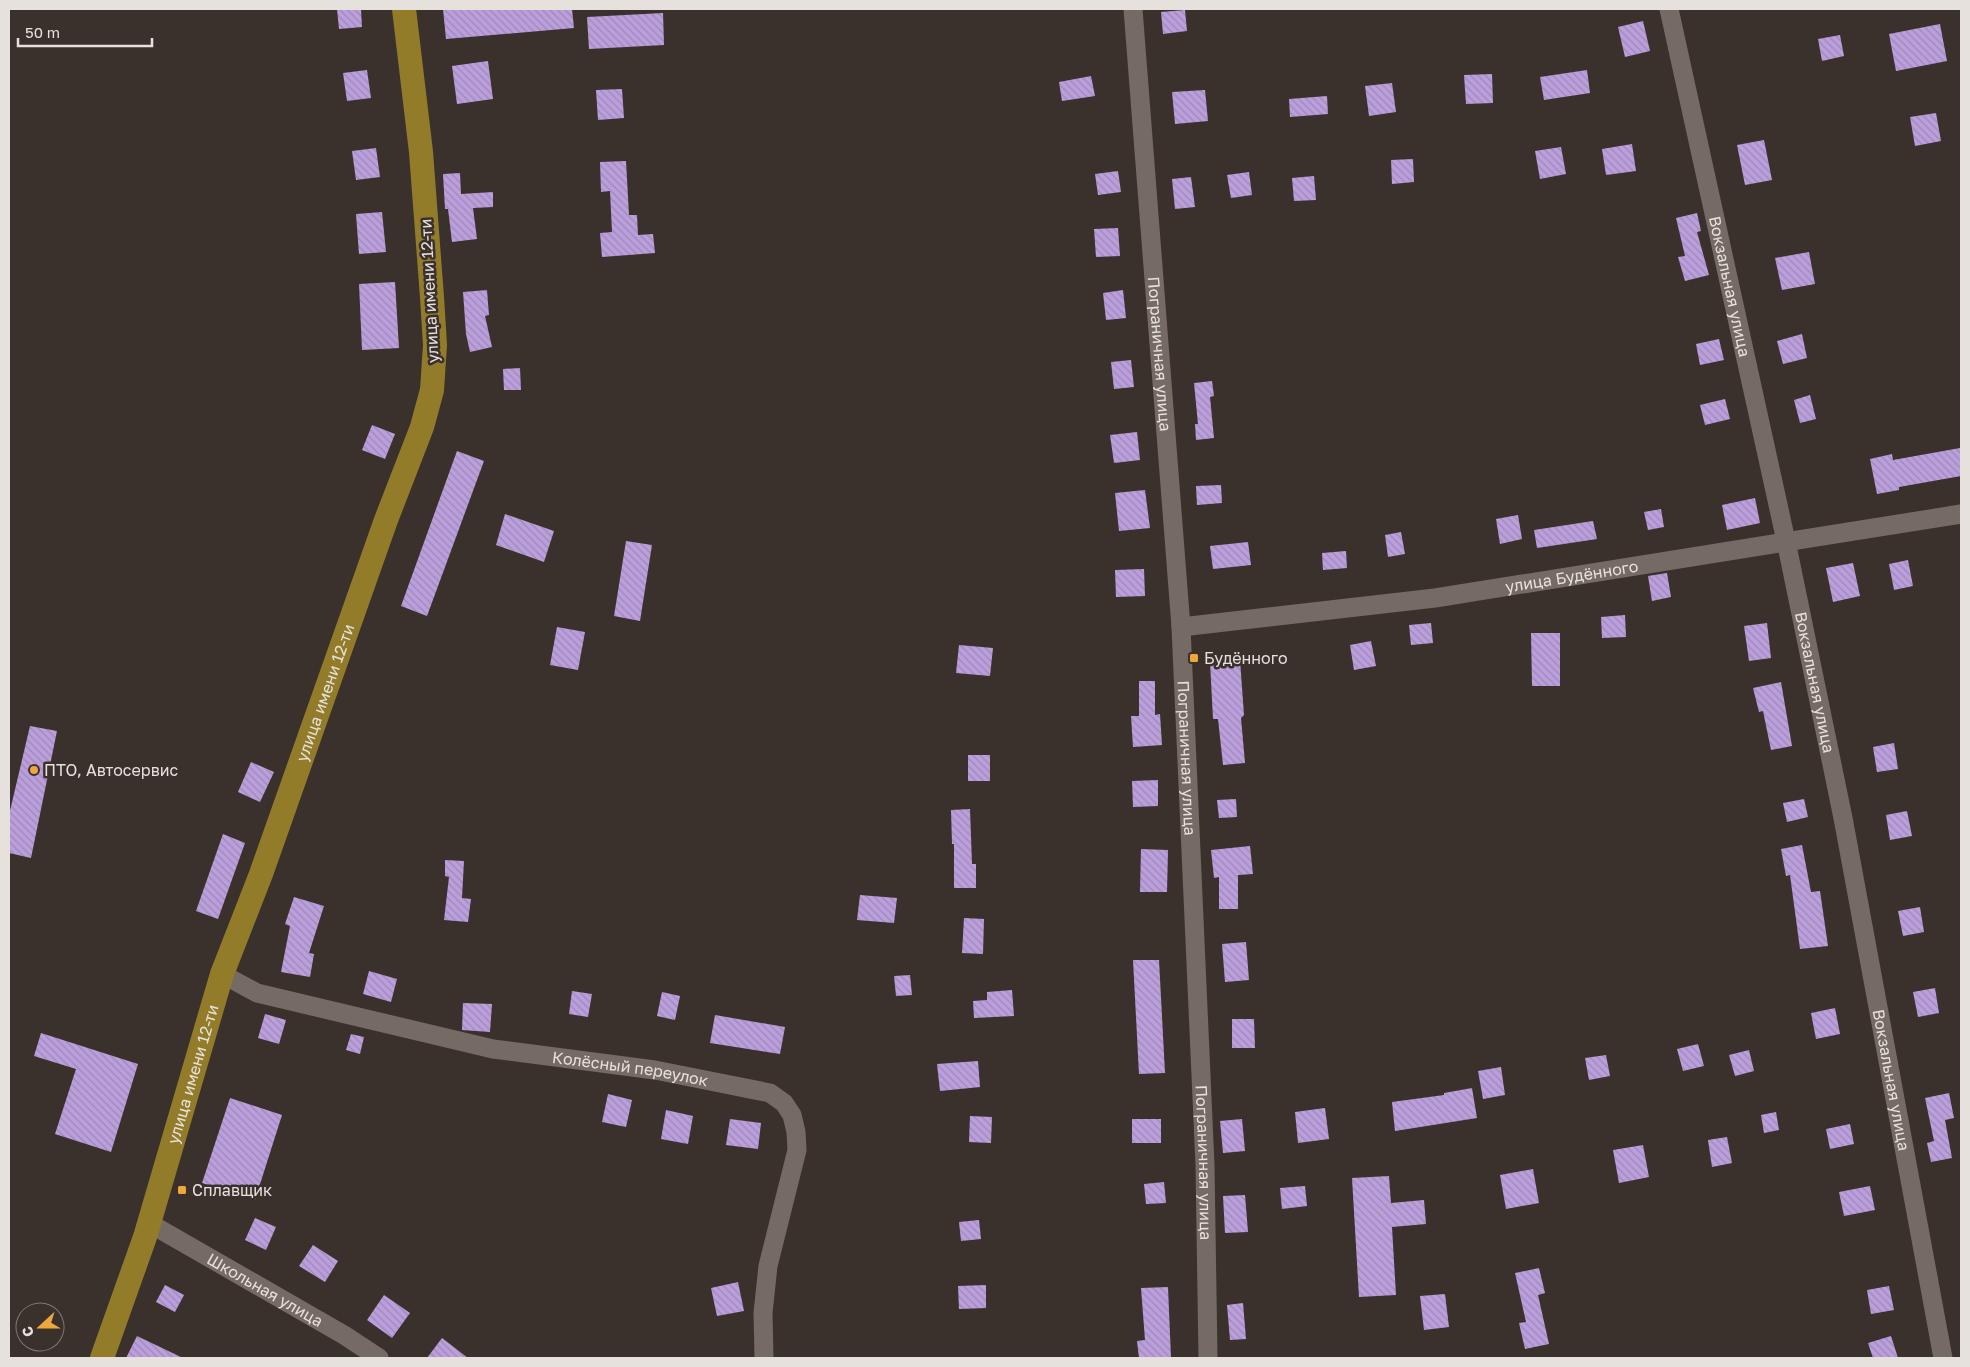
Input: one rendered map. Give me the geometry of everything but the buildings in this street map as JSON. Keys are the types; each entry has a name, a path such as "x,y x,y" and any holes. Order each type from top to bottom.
{"main road":[{"name":"улица имени 12-ти","path":"102,1358 149,1223 222,974 261,874 386,520 422,427 432,390 435,345 432,297 421,152 404,9"}],"street":[{"name":"Пограничная улица","path":"1133,9 1181,628 1205,1165 1208,1358"},
{"name":"Вокзальная улица","path":"1669,9 1786,541 1845,827 1942,1358"},
{"name":"улица Будённого","path":"1181,628 1435,598 1961,514"},
{"name":"Колёсный переулок","path":"222,974 256,993 370,1022 493,1049 655,1070 739,1086 770,1093 784,1102 792,1115 796,1132 797,1150 768,1266 763,1312 764,1358"},
{"name":"Школьная улица","path":"149,1223 344,1334 379,1358"}],"place":[{"name":"Будённого","path":"1194,658"},
{"name":"ПТО, Автосервис","path":"34,770"},
{"name":"Сплавщик","path":"182,1190"}]}
